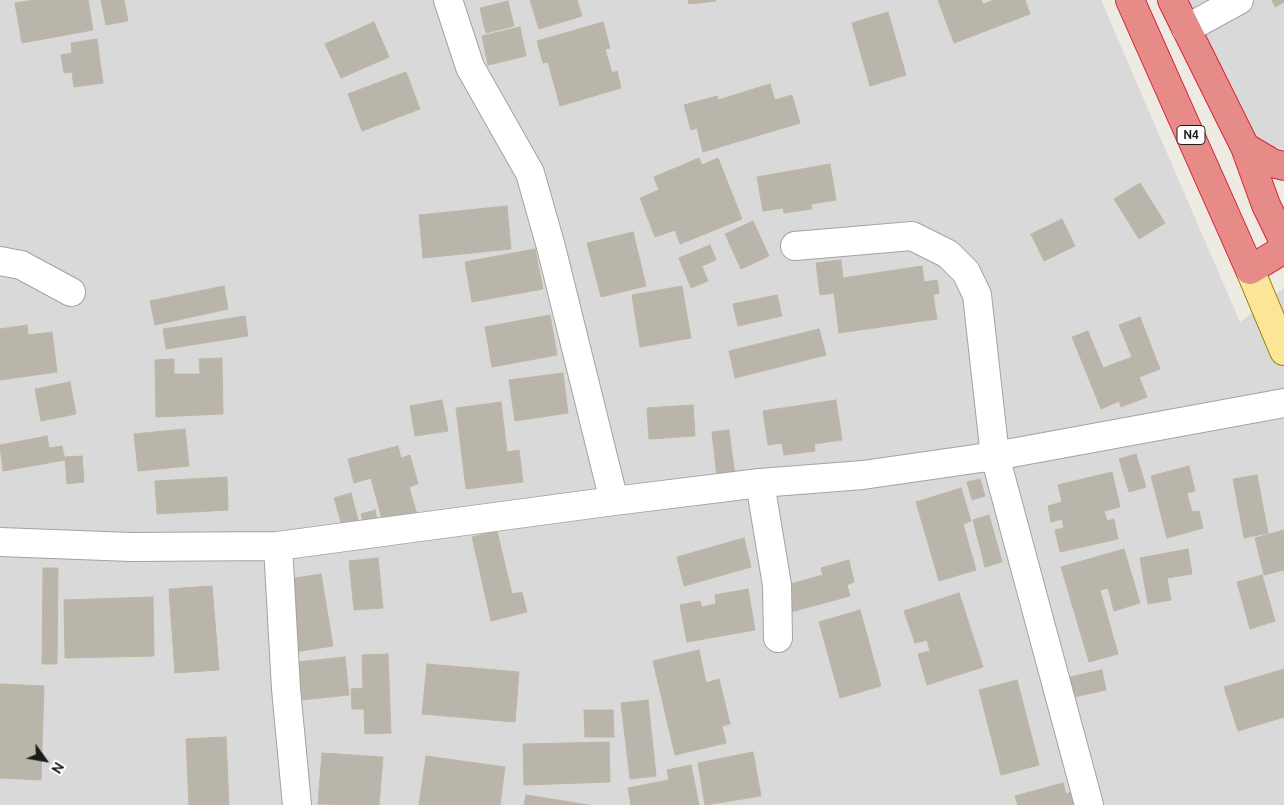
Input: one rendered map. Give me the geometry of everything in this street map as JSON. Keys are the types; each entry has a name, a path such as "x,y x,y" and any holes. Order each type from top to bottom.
{"highway":[{"name":"N4","path":"1130,0 1250,270"},
{"path":"1172,0 1245,147 1275,200 1284,242"},
{"path":"1245,147 1272,163 1284,166"},
{"path":"1230,222 1275,200"},
{"path":"1250,270 1284,249"}],"main road":[{"path":"1250,270 1284,351"}],"street":[{"path":"448,0 470,67 530,173 551,247 614,500"},
{"path":"1186,29 1239,0"},
{"path":"795,246 912,236 948,254 966,272 977,295 996,456 1089,805"},
{"path":"0,261 21,265 71,292"},
{"path":"0,542 131,547 278,546 614,500 760,483 863,475 996,456 1284,403"},
{"path":"760,483 777,585 778,638"},
{"path":"278,546 286,689 297,805"}],"shaded area":[{"path":"0,0 1101,0 1240,322 1284,288 1284,805 0,805"},
{"path":"1185,0 1284,0 1284,149 1258,144"}],"building":[{"path":"34,0 88,0 93,30 22,43 15,3"},
{"path":"101,0 124,0 128,21 106,25"},
{"path":"530,0 577,0 582,16 539,29"},
{"path":"688,0 715,0 716,1 689,4"},
{"path":"938,0 981,0 983,4 994,0 1025,0 1030,14 954,43"},
{"path":"1272,0 1284,0 1284,2 1275,7"},
{"path":"508,1 514,26 486,33 480,8"},
{"path":"888,12 906,75 870,86 852,23"},
{"path":"374,22 389,57 341,78 325,44"},
{"path":"603,22 610,48 605,49 612,73 617,71 621,88 560,106 548,62 543,63 537,41"},
{"path":"520,27 526,56 488,65 482,36"},
{"path":"97,39 103,83 74,87 72,72 64,73 61,55 72,53 71,43"},
{"path":"406,72 420,109 362,131 348,94"},
{"path":"770,84 775,100 792,95 800,123 703,152 697,128 691,130 684,105 717,96 718,100"},
{"path":"699,158 702,165 718,158 742,219 680,244 675,230 655,237 640,198 659,190 654,177"},
{"path":"830,164 836,200 811,204 812,209 784,213 783,208 763,211 757,177"},
{"path":"1140,183 1165,223 1139,239 1114,199"},
{"path":"507,206 511,249 423,258 419,215"},
{"path":"1062,219 1075,246 1044,261 1031,234"},
{"path":"753,221 769,256 741,269 725,234"},
{"path":"633,232 646,286 601,297 587,243"},
{"path":"710,245 716,260 702,266 708,281 691,288 679,258"},
{"path":"535,249 543,289 472,302 465,262"},
{"path":"841,260 843,278 922,266 924,282 937,280 939,293 933,295 937,319 839,333 834,293 820,295 816,263"},
{"path":"224,286 228,309 155,325 150,301"},
{"path":"682,286 691,338 640,347 632,295"},
{"path":"777,295 782,316 738,326 733,304"},
{"path":"550,315 557,355 492,367 485,327"},
{"path":"245,316 248,336 166,349 163,329"},
{"path":"1140,317 1160,369 1139,377 1147,397 1121,407 1119,401 1101,409 1072,337 1088,331 1103,368 1132,357 1119,325"},
{"path":"27,325 28,335 52,332 57,372 0,380 0,329"},
{"path":"819,329 826,355 735,378 729,351"},
{"path":"222,358 223,414 156,417 155,360 174,359 174,374 200,374 199,359"},
{"path":"563,373 568,413 515,421 509,380"},
{"path":"70,382 76,414 41,421 35,389"},
{"path":"442,400 448,431 415,436 410,406"},
{"path":"836,400 842,440 814,444 815,451 784,455 782,443 768,445 763,411"},
{"path":"501,402 507,452 519,450 523,482 466,489 456,408"},
{"path":"693,405 695,436 649,439 647,408"},
{"path":"185,429 189,466 138,471 134,434"},
{"path":"729,430 735,476 717,478 712,432"},
{"path":"47,436 49,448 62,446 65,460 3,471 0,445"},
{"path":"398,446 401,458 410,455 418,484 409,487 417,514 383,523 371,478 354,483 348,459"},
{"path":"1136,454 1146,487 1129,492 1119,459"},
{"path":"82,456 84,482 67,484 65,457"},
{"path":"1189,466 1195,491 1187,493 1192,512 1199,511 1203,528 1167,538 1151,476"},
{"path":"1112,472 1120,507 1104,511 1107,521 1114,519 1118,539 1060,552 1055,530 1064,528 1062,519 1051,522 1048,506 1062,502 1058,485"},
{"path":"1257,475 1268,533 1244,538 1233,479"},
{"path":"227,477 228,510 157,514 155,481"},
{"path":"980,479 985,496 972,500 967,482"},
{"path":"961,488 971,521 963,524 976,570 939,581 916,502"},
{"path":"351,493 360,527 344,532 334,498"},
{"path":"375,510 378,527 365,530 361,514"},
{"path":"989,515 1002,562 985,567 973,520"},
{"path":"1284,530 1284,570 1264,575 1255,538"},
{"path":"497,531 512,594 522,592 527,612 491,621 472,537"},
{"path":"744,538 751,567 684,586 677,557"},
{"path":"1124,549 1140,603 1114,611 1108,588 1100,590 1118,654 1089,662 1061,567"},
{"path":"1188,549 1192,574 1167,578 1171,600 1148,604 1140,558"},
{"path":"378,558 383,608 354,610 349,561"},
{"path":"849,560 854,582 847,585 850,596 787,613 780,587 823,575 821,568"},
{"path":"43,568 58,568 57,664 42,664"},
{"path":"321,574 333,646 295,652 283,580"},
{"path":"1262,575 1275,621 1250,629 1237,582"},
{"path":"212,586 219,670 175,673 169,589"},
{"path":"748,589 755,630 687,642 680,605 700,601 702,607 716,604 715,595"},
{"path":"959,593 983,667 927,685 918,654 930,651 927,640 915,643 904,611"},
{"path":"153,597 154,656 65,658 64,600"},
{"path":"860,610 881,686 840,698 819,622"},
{"path":"699,650 706,683 719,679 730,724 722,726 726,743 675,755 653,661"},
{"path":"388,654 391,733 365,734 364,709 352,709 351,689 363,688 362,655"},
{"path":"345,657 349,695 292,701 288,663"},
{"path":"427,664 519,672 515,722 422,714"},
{"path":"1284,669 1284,717 1238,731 1224,687"},
{"path":"1102,670 1106,690 1065,699 1061,679"},
{"path":"1017,680 1039,765 1001,775 979,690"},
{"path":"0,684 44,686 41,780 0,778"},
{"path":"648,700 656,776 630,779 621,703"},
{"path":"584,710 613,710 614,737 585,737"},
{"path":"226,737 229,805 189,805 186,739"},
{"path":"609,742 610,782 524,785 523,744"},
{"path":"753,752 761,796 705,805 698,763"},
{"path":"322,753 383,757 379,805 318,804"},
{"path":"426,756 505,767 500,805 419,805"},
{"path":"691,765 699,805 631,805 628,788 669,780 667,770"},
{"path":"1063,783 1066,794 1074,791 1077,805 1018,805 1015,796"},
{"path":"526,795 589,805 524,805"}]}
